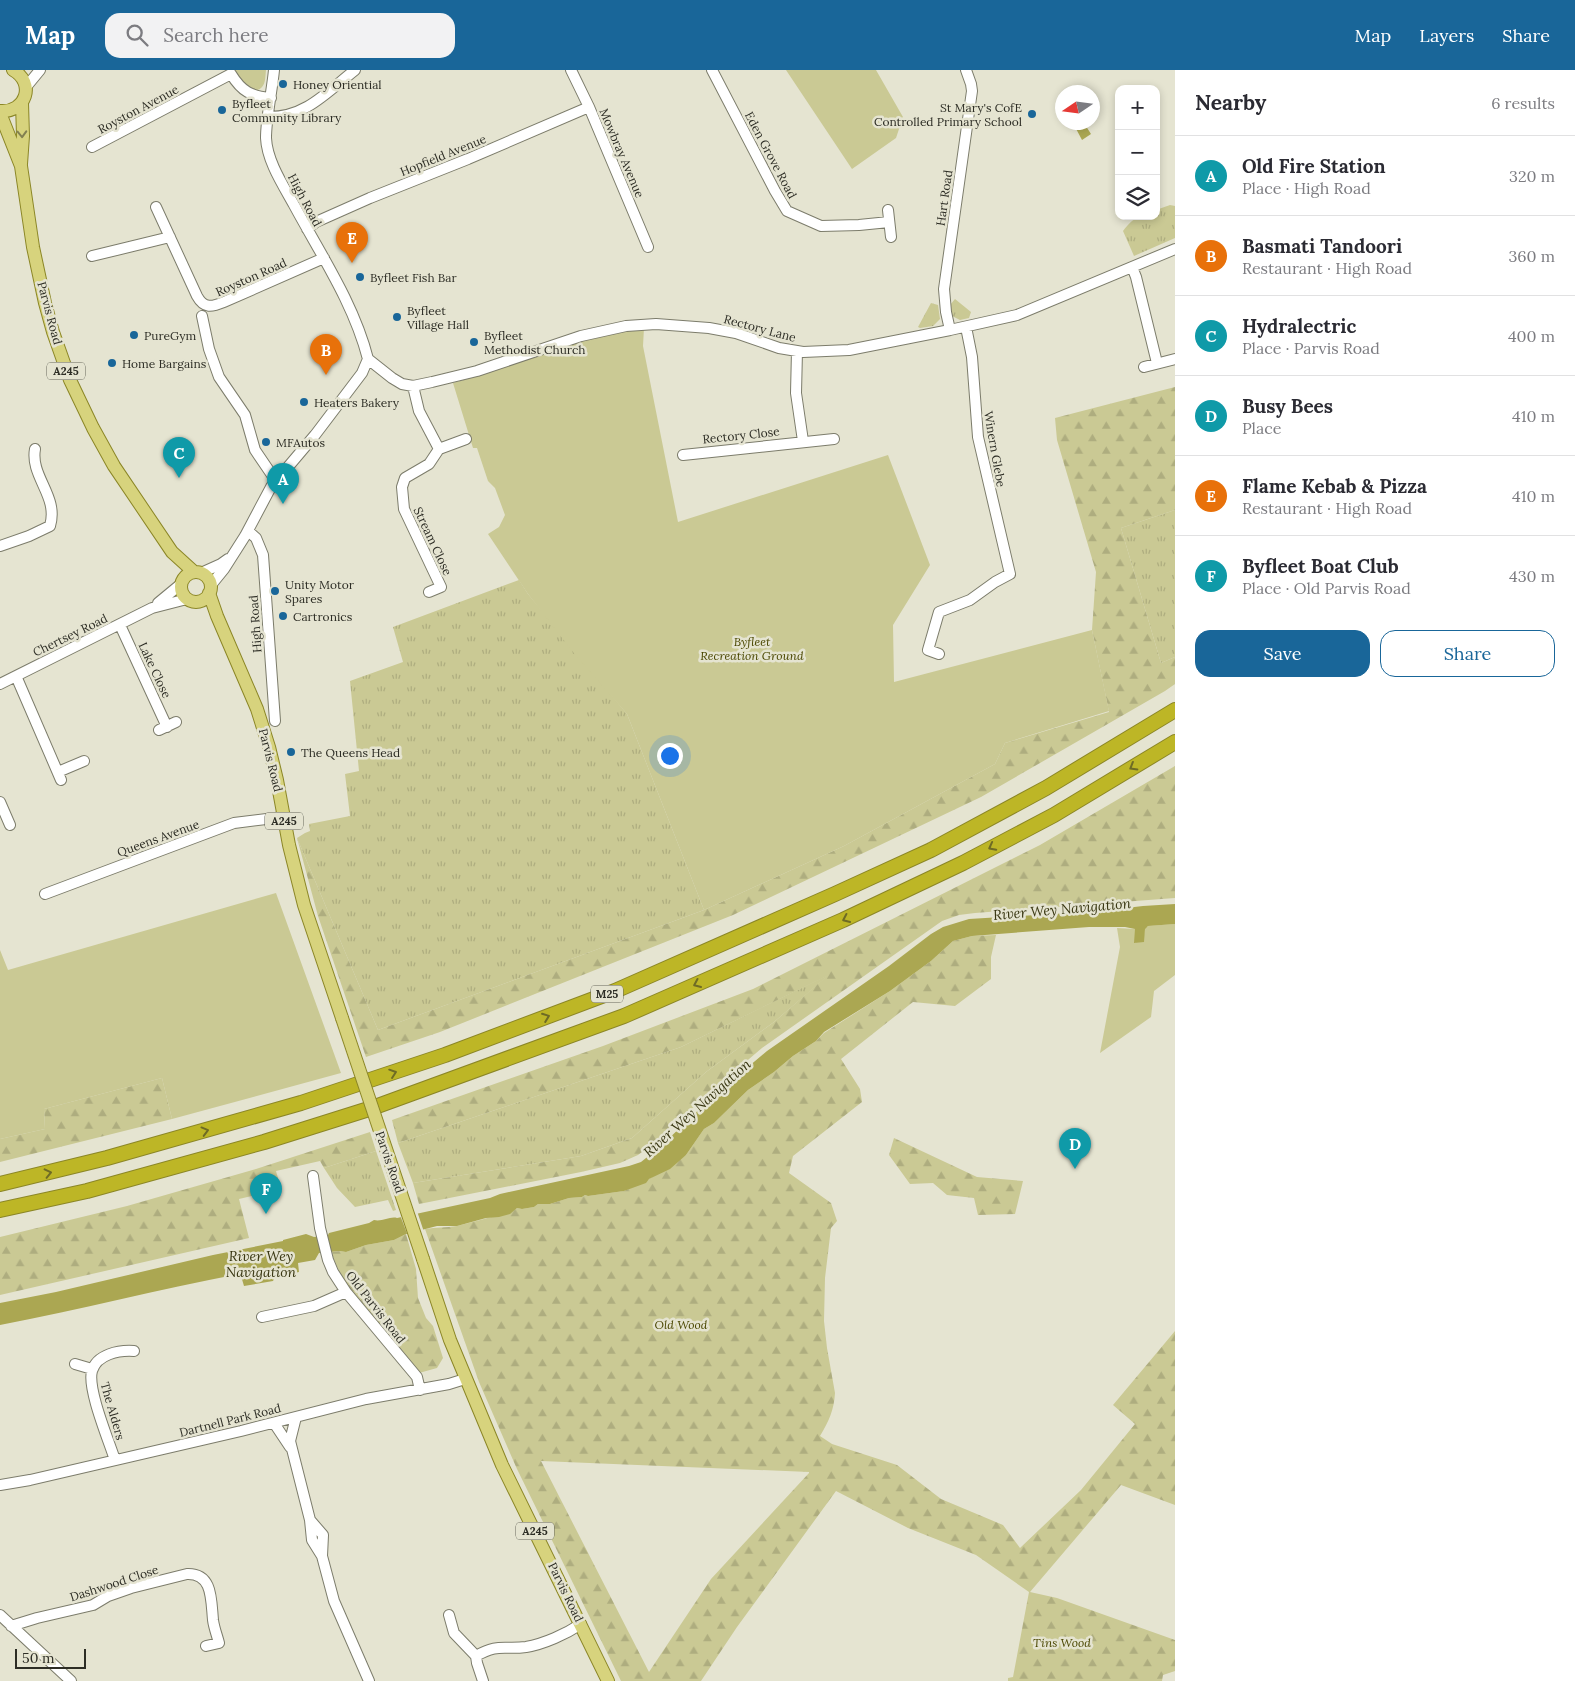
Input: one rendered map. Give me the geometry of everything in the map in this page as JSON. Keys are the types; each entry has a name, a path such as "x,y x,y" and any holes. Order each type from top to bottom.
{"highway":[{"name":"M25","path":"0,1184 107,1158 301,1103 445,1055 615,991 931,850 1046,788 1175,710"},
{"name":"M25","path":"0,1210 88,1191 264,1142 372,1108 624,1016 844,920 963,863 1054,815 1175,742"}],"main road":[{"path":"18,71 26,87"},
{"name":"A245","path":"1,111 16,108 22,103 26,87"},
{"name":"Parvis Road","path":"20,166 23,136 22,103"},
{"name":"Parvis Road","path":"1,111 20,166 33,247 45,303 70,380 92,428 114,466 190,577"},
{"path":"190,577 208,578 210,589 203,600 193,600 182,592 190,577"},
{"name":"Parvis Road","path":"210,589 221,626 258,709 270,747 283,817 304,905 441,1316 502,1465 608,1681"},
{"name":"Parvis Road","path":"193,600 221,626"}],"street":[{"path":"26,87 40,70"},
{"name":"High Road","path":"274,70 266,139 268,150 278,176 306,229 324,258 358,325 368,359"},
{"path":"269,117 283,117 305,109 355,70"},
{"name":"Mowbray Avenue","path":"571,70 589,107 648,247"},
{"name":"Eden Grove Road","path":"712,70 787,211 821,226 890,222"},
{"name":"Hart Road","path":"950,330 944,288 972,91 972,84 966,70"},
{"name":"Royston Avenue","path":"92,147 231,74 245,91 256,96 271,98"},
{"name":"Hopfield Avenue","path":"306,229 316,222 370,198 468,159 589,107"},
{"name":"Royston Road","path":"156,207 200,302 208,307 214,307 324,258"},
{"path":"888,210 891,237"},
{"path":"92,256 170,237"},
{"name":"Rectory Lane","path":"413,386 477,370 581,336 626,326 656,324 709,328 736,333 779,348 797,351 826,352 848,350 1017,315 1175,249"},
{"path":"1132,268 1158,363"},
{"path":"202,316 209,350 219,377 244,415 255,450 276,481"},
{"name":"Winern Glebe","path":"939,654 925,649 939,612 970,600 1010,574 978,437 972,357 966,327"},
{"path":"797,351 796,393 803,441"},
{"path":"210,589 248,531 266,495 362,373 368,359 402,384 413,386 419,411 439,450"},
{"path":"1144,367 1175,359"},
{"name":"Rectory Close","path":"683,454 834,438"},
{"name":"Stream Close","path":"429,592 441,587 404,509 402,487 405,478 429,464 439,450 466,439"},
{"path":"0,546 37,533 50,526 54,516 50,499 36,468 35,449"},
{"name":"High Road","path":"248,531 256,538 262,555 275,721"},
{"path":"190,577 221,564 231,556"},
{"name":"Chertsey Road","path":"0,684 152,608 190,577"},
{"name":"Chertsey Road","path":"152,608 193,600"},
{"name":"Lake Close","path":"120,625 168,726"},
{"path":"16,676 59,776 84,760"},
{"path":"0,802 5,820"},
{"name":"Queens Avenue","path":"45,894 234,823 283,817"},
{"name":"Old Parvis Road","path":"314,1176 320,1228 333,1272 346,1292 417,1377 420,1390"},
{"path":"262,1317 314,1306 327,1302 346,1292"},
{"name":"The Alders","path":"115,1460 94,1397 91,1377 92,1369 97,1362 114,1352 134,1351"},
{"name":"The Alders","path":"74,1364 92,1369"},
{"name":"Dartnell Park Road","path":"0,1485 274,1423 366,1399 450,1384 465,1378"},
{"path":"296,1417 290,1441 310,1520 323,1535 322,1556 334,1601 369,1681"},
{"path":"274,1423 291,1448"},
{"name":"Dashwood Close","path":"11,1626 93,1605 108,1596 131,1588 187,1574 195,1574 203,1578 208,1585 219,1643 206,1646"},
{"path":"0,1615 71,1681"},
{"path":"449,1615 454,1633 476,1656 483,1681"},
{"path":"476,1656 498,1646 528,1646 542,1642 581,1624"}],"green space":[{"path":"234,70 266,70 263,86 254,91 246,86"},
{"path":"786,70 876,70 903,117 896,138 852,169"},
{"path":"1170,205 1175,206 1175,238 1134,256 1123,231 1134,220 1160,220 1160,209"},
{"path":"955,299 971,312 969,318 960,320 952,316 950,305"},
{"path":"931,303 938,305 940,319 933,326 920,328 918,327"},
{"name":"Byfleet Recreation Ground","path":"644,328 643,346 678,522 888,455 930,565 893,625 894,682 1092,630 1109,711 1005,743 995,764 844,846 704,910 627,714 573,652 528,594 488,534 499,527 505,515 495,488 488,481 477,448 473,448 453,383 595,336"},
{"path":"1175,387 1175,510 1121,528 1161,663 1175,657 1175,684 981,797 733,915 440,1032 366,1057 318,916 297,838 378,1030 704,910 844,846 995,764 1005,743 1109,712 1092,630 1096,572 1057,440 1055,418"},
{"path":"1175,510 1175,657 1161,663 1121,528"},
{"path":"519,580 528,594 627,714 704,910 378,1030 297,838 310,831 309,824 350,816 345,774 359,771 350,681 403,662 393,627"},
{"path":"1175,766 1175,898 975,913 959,915 942,921 762,1048 658,1140 638,1155 620,1163 581,1172 419,1204 413,1183 581,1156 632,1138 706,1072 774,1022 827,976 681,1047 398,1143 392,1120 603,1046 753,989 1040,845"},
{"path":"276,893 341,1073 172,1119 162,1078 44,1109 45,1129 0,1139 0,950 8,970"},
{"path":"1175,924 1175,975 1154,991 1151,1017 1100,1053 1120,947 1117,928 1135,929 1135,943 1144,935 1145,928 1148,926"},
{"name":"Old Wood","path":"996,935 991,957 991,979 955,1006 913,1002 841,1059 860,1089 862,1102 793,1156 789,1173 831,1203 837,1221 831,1228 825,1278 824,1321 835,1393 831,1415 820,1436 832,1444 897,1465 941,1499 1003,1525 1020,1548 1081,1490 1135,1424 1113,1405 1175,1331 1175,1505 1121,1485 1030,1592 1057,1598 1175,1640 1175,1671 1163,1675 1162,1681 1008,1681 1008,1678 1013,1677 1029,1592 976,1555 908,1528 836,1491 737,1627 701,1681 621,1681 517,1469 479,1382 425,1229 457,1226 505,1214 517,1208 522,1209 534,1207 538,1204 550,1204 569,1198 624,1191 649,1179 686,1155 704,1129 714,1123 748,1090 793,1056 816,1041 824,1033 890,991 931,961 953,941 972,936","holes":["541,1461 809,1472 711,1579 649,1672"]},
{"path":"830,974 774,1022 706,1072 632,1138 581,1156 413,1183 398,1143 681,1047"},
{"path":"162,1078 172,1119 0,1162 0,1139 45,1129 44,1109"},
{"path":"370,1132 376,1151 324,1168 320,1161 276,1171 281,1189 239,1199 249,1238 0,1295 0,1237 127,1206 256,1169"},
{"path":"894,1138 977,1177 1023,1181 1015,1214 978,1215 974,1198 947,1195 933,1183 910,1184 889,1155"},
{"path":"376,1151 396,1210 393,1211 388,1200 355,1207 337,1188 324,1168"},
{"path":"406,1234 416,1269 418,1298 426,1318 433,1326 443,1358 437,1368 419,1373 356,1297 336,1265 332,1252 346,1252 366,1245 394,1240"}],"water":[{"path":"1077,130 1088,130 1091,134 1082,140"},
{"name":"River Wey Navigation","path":"1175,904 1175,924 1148,926 1145,929 1144,942 1134,943 1135,929 1125,927 1089,927 972,936 953,941 931,961 890,991 824,1032 816,1041 748,1090 714,1123 704,1129 686,1155 670,1169 649,1179 646,1183 624,1191 585,1195 550,1204 538,1204 534,1207 522,1209 517,1208 510,1214 499,1217 486,1218 457,1226 437,1226 406,1234 394,1240 366,1245 346,1252 319,1253 315,1260 298,1263 299,1272 275,1277 273,1281 244,1286 239,1274 0,1325 0,1303 283,1241 306,1234 314,1237 328,1235 329,1233 374,1220 397,1218 490,1198 500,1194 641,1162 661,1146 711,1098 767,1051 943,927 969,919 1100,911"}],"pier":[{"path":"417,1211 424,1232 408,1236 400,1215"}],"place":[{"name":"Honey Oriential","path":"283,84"},
{"name":"Byfleet Community Library","path":"222,110"},
{"name":"St Mary's CofE Controlled Primary School","path":"1032,114"},
{"name":"Flame Kebab & Pizza","path":"352,263"},
{"name":"Byfleet Fish Bar","path":"360,277"},
{"name":"Byfleet Village Hall","path":"397,317"},
{"name":"PureGym","path":"134,335"},
{"name":"Byfleet Methodist Church","path":"474,342"},
{"name":"Home Bargains","path":"112,363"},
{"name":"Basmati Tandoori","path":"326,375"},
{"name":"Heaters Bakery","path":"304,402"},
{"name":"MFAutos","path":"266,442"},
{"name":"Hydralectric","path":"179,478"},
{"name":"Old Fire Station","path":"283,504"},
{"name":"Unity Motor Spares","path":"275,591"},
{"name":"Cartronics","path":"283,616"},
{"name":"The Queens Head","path":"291,752"},
{"name":"Busy Bees","path":"1075,1169"},
{"name":"Byfleet Boat Club","path":"266,1214"}],"park label":[{"name":"Tins Wood","path":"1062,1642"}]}
